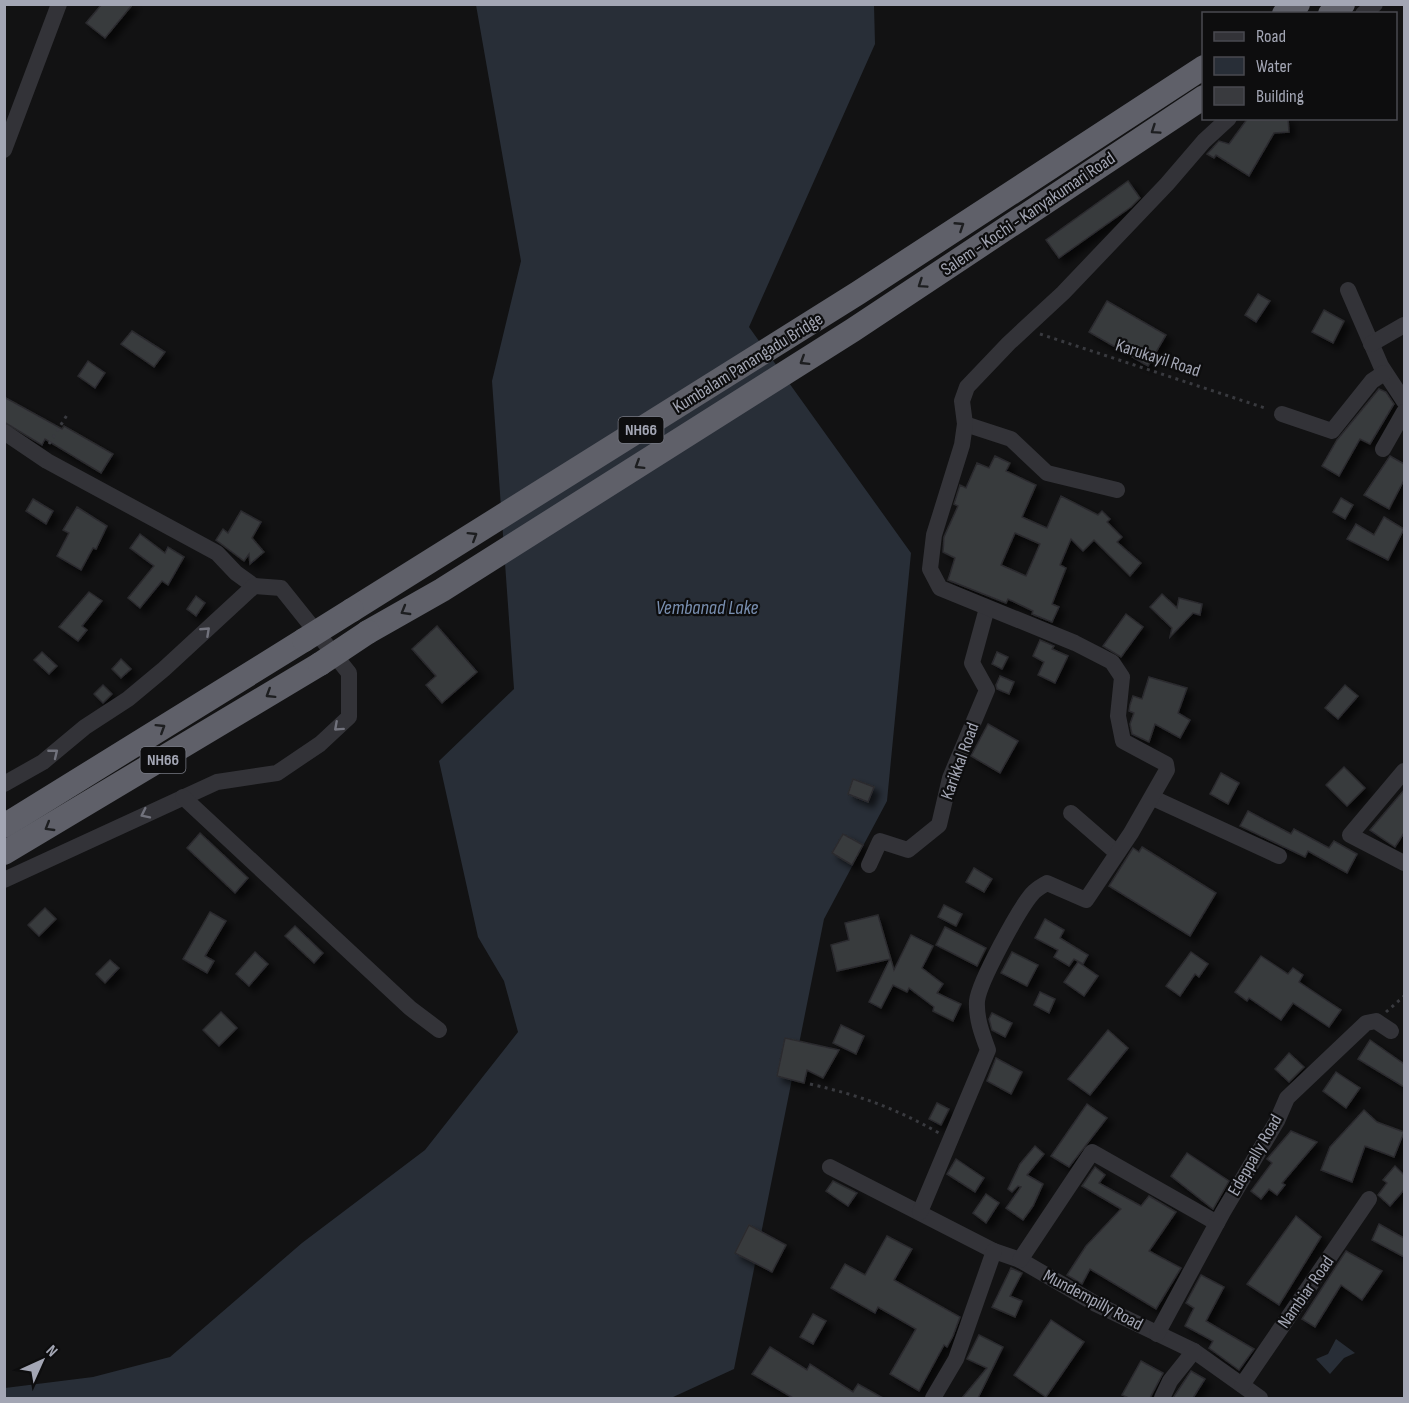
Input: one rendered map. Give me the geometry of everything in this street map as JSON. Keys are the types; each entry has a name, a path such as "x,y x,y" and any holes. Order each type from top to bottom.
{"highway":[{"name":"Salem - Kochi - Kanyakumari Road","path":"858,293 1202,68"},
{"name":"Salem - Kochi - Kanyakumari Road","path":"853,330 1202,98"},
{"name":"Kumbalam Panangadu Bridge","path":"4,826 423,567 858,293"},
{"name":"Kumbalam Panangadu Bridge","path":"4,853 320,664 368,632 442,590 853,330"}],"street":[{"path":"4,150 59,4"},
{"path":"920,1212 988,1050 980,1028 977,1001 983,979 1018,914 1033,891 1047,883 1086,900 1153,798 1167,770 1166,764 1123,741 1118,716 1122,677 1112,662 1075,643 940,588 930,569 934,535 945,492 962,445 965,424 962,401 967,387 1024,328 1063,293 1167,184 1204,141 1227,120"},
{"path":"1348,290 1384,373 1404,401"},
{"path":"1371,344 1404,325"},
{"path":"1282,414 1332,431 1372,381 1384,373"},
{"path":"1383,449 1404,412"},
{"path":"965,424 1011,440 1047,473 1117,490"},
{"path":"4,432 41,457 133,510 217,553 236,573 254,586 281,588 349,673 349,717 320,744 277,773 217,782 4,880"},
{"path":"4,784 43,762 85,728 128,699 254,586"},
{"name":"Karikkal Road","path":"869,865 880,841 908,850 939,825 951,778 987,690 972,663 987,608"},
{"path":"1404,771 1350,835 1404,863"},
{"path":"183,797 410,1008 439,1030"},
{"path":"1153,798 1279,855"},
{"path":"1071,813 1117,853"},
{"path":"1376,1021 1391,1031"},
{"name":"Edeppally Road","path":"1157,1334 1217,1223 1277,1120 1287,1098 1366,1023 1376,1021"},
{"path":"1020,1260 1092,1152 1217,1223"},
{"name":"Mundempilly Road","path":"830,1167 994,1251 1020,1260 1096,1304 1194,1351 1260,1398"},
{"name":"Nambiar Road","path":"1242,1385 1369,1199"},
{"path":"933,1398 956,1359 994,1251"},
{"path":"1162,1398 1170,1381 1194,1351"}],"path":[{"name":"Karukayil Road","path":"1024,328 1282,414"},
{"path":"41,457 67,415"},
{"path":"1376,1021 1404,996"},
{"path":"810,1084 864,1097 899,1110 949,1139"}],"water":[{"name":"Vembanad Lake","path":"476,5 874,5 875,44 749,327 911,553 887,801 824,919 734,1369 671,1398 5,1398 5,1388 93,1377 170,1357 302,1243 425,1150 518,1032 504,981 478,937 439,761 514,689 492,381 521,261"},
{"path":"1336,1339 1355,1353 1344,1358 1330,1374 1316,1359 1328,1354"}],"building":[{"path":"102,4 133,4 105,38 86,23"},
{"path":"1247,120 1288,120 1289,132 1274,133 1249,176 1216,155 1214,158 1207,154 1219,141 1229,144"},
{"path":"1128,181 1140,198 1131,207 1059,258 1046,240"},
{"path":"1258,294 1270,301 1256,322 1245,315"},
{"path":"1107,301 1166,335 1148,366 1089,332"},
{"path":"1324,310 1344,321 1333,343 1312,332"},
{"path":"132,331 165,352 154,367 121,344"},
{"path":"88,361 105,373 95,388 78,376"},
{"path":"1379,389 1386,392 1394,404 1370,444 1360,439 1339,476 1322,466 1337,440"},
{"path":"4,397 62,429 64,426 113,454 101,473 45,439 42,445 4,422"},
{"path":"995,456 1010,463 1006,471 1036,485 1022,517 1047,528 1061,496 1098,515 1102,511 1110,519 1107,522 1122,537 1117,542 1141,563 1130,576 1094,540 1083,551 1071,539 1060,565 1066,568 1052,604 1059,607 1052,622 1032,614 1033,611 1008,599 1006,603 948,580 955,558 943,552 944,537 958,506 954,504 960,485 966,488 977,463 989,468","holes":["1015,533 1040,544 1026,576 1001,565"]},
{"path":"1390,456 1404,464 1404,480 1389,509 1364,495"},
{"path":"1341,498 1353,505 1345,519 1333,512"},
{"path":"33,499 53,511 46,524 26,511"},
{"path":"77,507 107,526 96,549 93,548 81,570 57,556 69,533 63,530"},
{"path":"241,511 261,522 252,538 264,552 250,564 249,554 244,561 216,540 223,529 228,533"},
{"path":"1384,517 1404,529 1388,560 1347,539 1356,524 1374,535"},
{"path":"140,534 165,553 168,547 184,557 168,585 162,581 140,608 128,598 154,566 130,548"},
{"path":"89,592 102,601 82,626 87,630 78,641 59,627"},
{"path":"1162,594 1177,608 1179,598 1202,604 1200,615 1193,613 1170,637 1172,628 1150,607"},
{"path":"196,596 205,603 196,616 187,609"},
{"path":"1126,614 1143,627 1121,657 1103,646"},
{"path":"437,626 477,672 442,703 426,685 436,676 412,649"},
{"path":"1040,640 1054,646 1052,649 1068,656 1055,683 1038,675 1044,662 1033,656"},
{"path":"42,652 57,666 49,674 34,660"},
{"path":"997,652 1008,657 1002,669 992,664"},
{"path":"121,659 131,669 121,678 112,669"},
{"path":"1000,676 1014,682 1009,694 997,689 996,685"},
{"path":"1149,677 1187,688 1178,713 1190,720 1180,738 1155,724 1149,742 1132,734 1130,724 1134,713 1129,711 1130,705 1133,696 1142,699"},
{"path":"103,685 112,694 103,703 94,694"},
{"path":"1345,685 1358,696 1338,719 1325,708"},
{"path":"988,724 1018,741 1000,773 971,756"},
{"path":"1344,767 1365,788 1347,806 1326,785"},
{"path":"1221,773 1239,783 1228,804 1210,794"},
{"path":"853,779 874,787 868,802 848,794"},
{"path":"1404,790 1404,833 1395,847 1370,830"},
{"path":"1248,811 1291,834 1294,829 1329,848 1334,841 1357,854 1347,873 1308,851 1305,857 1240,826"},
{"path":"200,833 248,878 235,893 187,848"},
{"path":"843,834 863,845 852,865 832,853"},
{"path":"1142,847 1216,893 1190,936 1109,886 1133,848 1139,852"},
{"path":"974,868 992,879 984,892 966,882"},
{"path":"944,905 962,914 956,926 938,917"},
{"path":"45,908 56,919 39,936 28,925"},
{"path":"210,912 226,921 205,956 214,961 207,973 183,959"},
{"path":"878,915 894,970 911,935 933,946 922,968 943,984 937,993 961,1004 953,1021 933,1011 934,1007 909,988 907,992 893,985 881,1008 869,1002 890,959 837,971 831,945 849,940 845,923"},
{"path":"1045,919 1064,930 1060,938 1088,955 1083,964 1074,959 1069,966 1054,957 1058,950 1035,938"},
{"path":"295,926 323,953 314,963 285,936"},
{"path":"945,927 986,948 977,966 936,945"},
{"path":"255,952 268,964 249,986 236,974"},
{"path":"1012,952 1038,965 1027,986 1001,973"},
{"path":"1191,952 1208,964 1199,977 1195,974 1180,996 1166,986"},
{"path":"1261,956 1288,974 1293,968 1303,975 1299,982 1341,1010 1329,1027 1293,1003 1281,1020 1249,998 1247,1001 1235,992"},
{"path":"110,960 119,968 105,983 96,974"},
{"path":"1078,962 1098,976 1084,996 1064,982"},
{"path":"1040,992 1055,999 1049,1013 1034,1005"},
{"path":"221,1012 237,1028 219,1046 203,1030"},
{"path":"992,1013 1012,1023 1005,1037 992,1030 989,1019"},
{"path":"841,1025 864,1036 856,1054 833,1043"},
{"path":"1108,1030 1128,1048 1090,1095 1068,1079"},
{"path":"785,1038 839,1050 823,1078 807,1070 804,1083 777,1076"},
{"path":"1370,1040 1404,1064 1404,1087 1358,1059"},
{"path":"1289,1053 1304,1067 1289,1082 1275,1069"},
{"path":"996,1058 1022,1072 1011,1094 987,1081"},
{"path":"1336,1072 1360,1088 1346,1108 1323,1091"},
{"path":"937,1103 949,1109 941,1125 929,1119"},
{"path":"1087,1104 1107,1118 1069,1167 1051,1156"},
{"path":"1364,1110 1377,1122 1404,1132 1394,1157 1365,1146 1352,1182 1321,1170 1330,1147"},
{"path":"1291,1131 1317,1142 1282,1183 1285,1185 1277,1195 1269,1189 1261,1199 1251,1191 1272,1163 1267,1159"},
{"path":"1035,1146 1044,1154 1027,1175 1043,1184 1033,1206 1023,1220 1006,1208 1021,1187 1018,1186 1012,1192 1008,1189 1020,1164"},
{"path":"1187,1153 1229,1181 1213,1209 1171,1176"},
{"path":"956,1159 984,1178 975,1192 947,1174"},
{"path":"1395,1166 1404,1175 1404,1190 1390,1206 1378,1195 1387,1183 1383,1180"},
{"path":"1095,1167 1105,1175 1099,1183 1141,1206 1149,1196 1176,1212 1149,1251 1181,1268 1156,1309 1090,1269 1082,1284 1067,1275 1086,1246 1121,1209 1082,1186"},
{"path":"833,1181 857,1193 848,1206 826,1191"},
{"path":"986,1194 999,1203 986,1223 973,1213"},
{"path":"1296,1216 1321,1237 1279,1305 1247,1284"},
{"path":"1379,1224 1404,1238 1404,1257 1372,1240"},
{"path":"749,1225 786,1245 772,1272 735,1253"},
{"path":"887,1236 912,1249 894,1280 960,1317 947,1347 944,1345 919,1391 890,1374 916,1329 878,1307 875,1313 831,1288 845,1264 865,1275"},
{"path":"1346,1251 1382,1271 1362,1300 1341,1285 1315,1327 1302,1319"},
{"path":"1011,1268 1022,1273 1010,1296 1022,1301 1015,1317 992,1307"},
{"path":"1201,1275 1224,1287 1206,1321 1254,1349 1239,1370 1209,1348 1213,1341 1185,1326 1194,1308 1186,1303"},
{"path":"813,1314 826,1321 813,1344 800,1337"},
{"path":"1051,1320 1084,1342 1046,1397 1014,1375"},
{"path":"979,1335 1003,1347 978,1398 962,1398 987,1368 967,1359"},
{"path":"770,1347 807,1370 810,1364 853,1392 858,1384 883,1398 793,1398 752,1374"},
{"path":"1141,1361 1163,1373 1150,1398 1129,1398 1122,1395"},
{"path":"1191,1371 1205,1379 1193,1398 1173,1398"}]}
